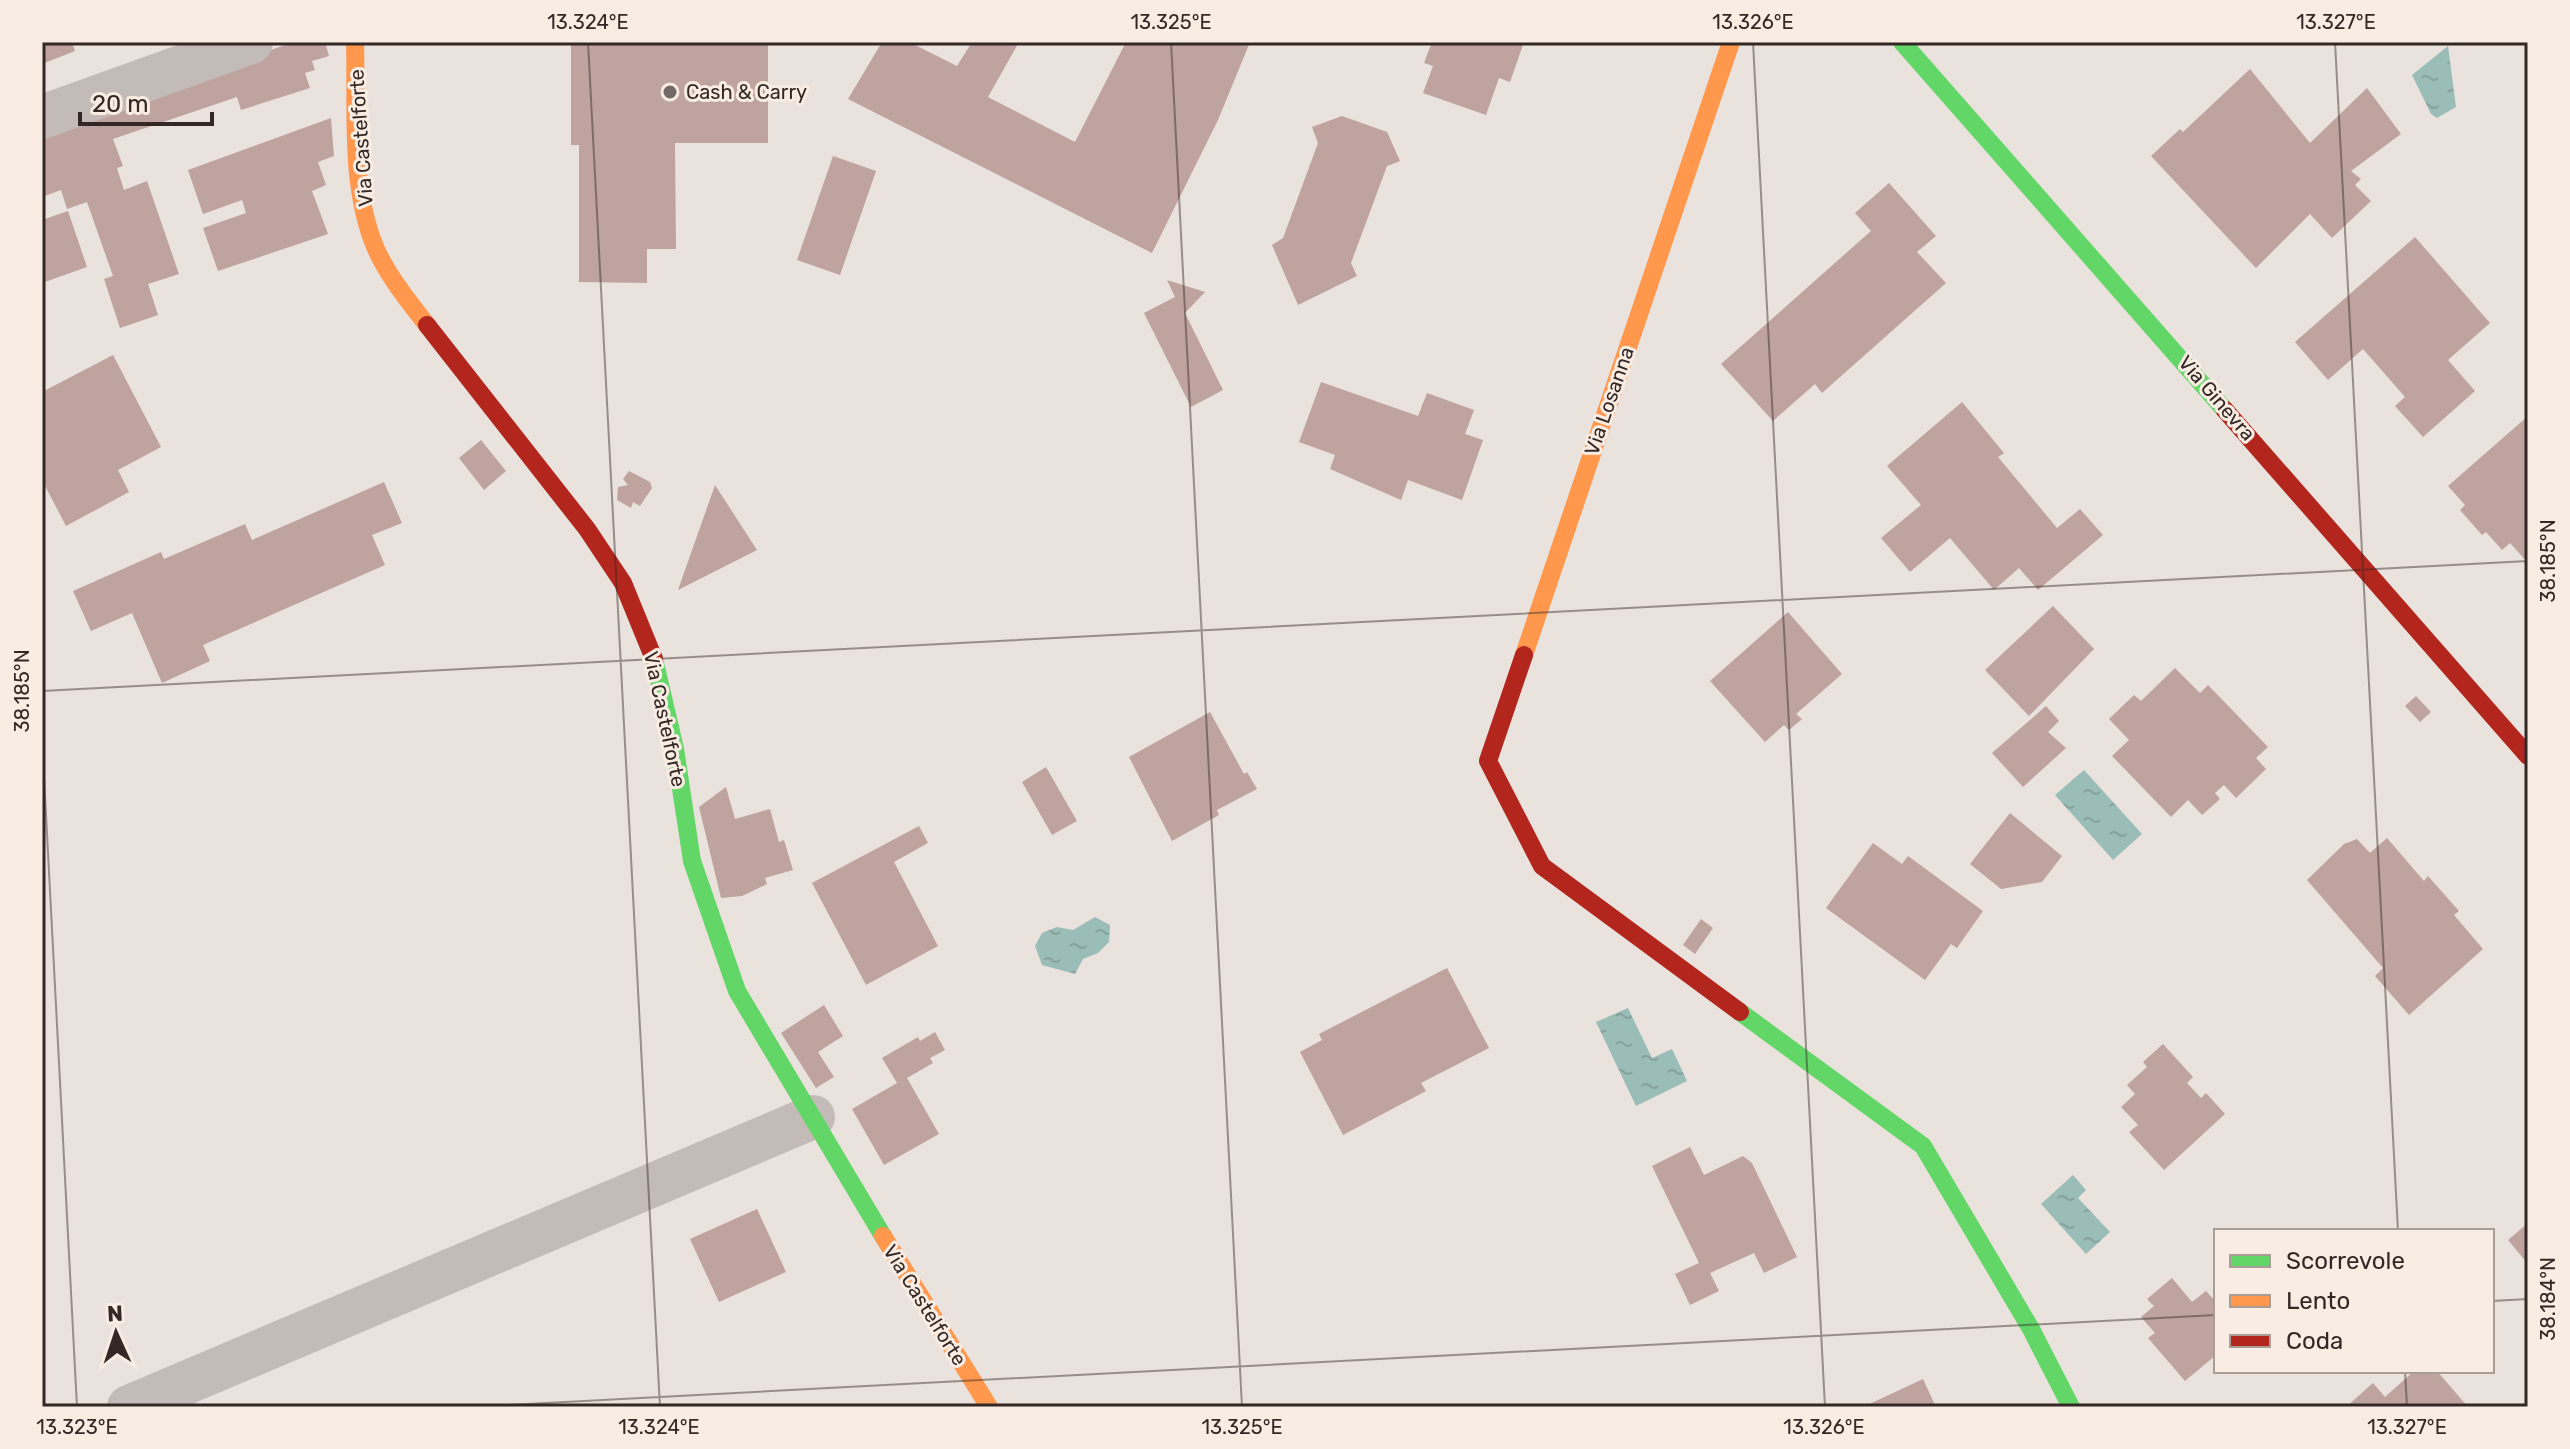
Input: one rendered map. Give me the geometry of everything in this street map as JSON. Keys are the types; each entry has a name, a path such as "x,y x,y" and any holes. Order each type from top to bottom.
{"street":[{"path":"42,117 251,42"},
{"name":"Via Castelforte","path":"355,42 359,166 366,215 376,249 407,300 587,529 623,583 652,651 675,749 692,861 737,991 923,1303 989,1407"},
{"name":"Via Losanna","path":"1731,42 1488,761 1542,866 1923,1146 2031,1329 2071,1407"},
{"name":"Via Ginevra","path":"1902,42 2528,756"},
{"path":"129,1407 813,1117"}],"water":[{"path":"2448,46 2456,107 2437,118 2431,114 2412,75"},
{"path":"2084,770 2142,834 2113,860 2055,795"},
{"path":"1095,917 1110,925 1109,942 1098,953 1083,959 1075,974 1042,965 1035,946 1042,933 1057,927 1073,930"},
{"path":"1628,1008 1652,1058 1672,1049 1687,1081 1636,1106 1596,1022"},
{"path":"2073,1175 2086,1190 2078,1198 2110,1232 2086,1254 2041,1204"}],"building":[{"path":"42,42 72,42 75,51 42,64"},
{"path":"294,42 325,42 329,56 312,61 315,70 305,73 310,88 241,110 237,97 113,139 123,166 117,168 124,190 147,181 179,274 148,284 158,315 120,328 104,279 113,276 87,202 67,209 61,190 42,197 42,128"},
{"name":"Cash & Carry","path":"571,42 768,42 768,143 675,143 676,249 647,249 647,283 579,282 579,145 571,145"},
{"path":"882,42 909,42 957,66 972,42 1019,42 988,97 1075,142 1126,42 1250,42 1218,120 1152,253 848,99"},
{"path":"1432,42 1524,42 1510,82 1499,78 1486,115 1423,93 1433,66 1424,63"},
{"path":"2250,69 2310,143 2367,88 2401,134 2351,171 2361,179 2355,185 2371,201 2332,238 2310,214 2256,268 2151,156 2180,129 2183,132"},
{"path":"1342,116 1387,132 1400,161 1387,166 1351,263 1357,276 1298,305 1272,245 1283,238 1318,143 1312,127"},
{"path":"331,118 334,156 318,162 326,185 312,191 328,234 218,271 203,228 246,213 242,200 203,214 188,170"},
{"path":"833,156 876,171 840,275 797,260"},
{"path":"1889,183 1936,236 1917,252 1946,283 1822,393 1815,384 1773,421 1721,364 1871,231 1855,213"},
{"path":"68,211 87,267 42,283 42,220"},
{"path":"2415,237 2490,323 2448,360 2475,391 2423,437 2395,406 2405,397 2363,349 2328,380 2295,342"},
{"path":"1167,280 1205,292 1185,313 1223,390 1191,407 1144,313 1175,297"},
{"path":"113,355 161,447 118,470 129,492 66,526 42,480 42,392"},
{"path":"1321,382 1418,416 1427,393 1474,410 1465,434 1483,440 1462,500 1408,480 1401,500 1330,469 1335,455 1299,442"},
{"path":"1962,402 2004,453 1998,457 2057,528 2080,509 2103,535 2038,590 2019,568 1994,590 1950,538 1910,572 1881,538 1921,505 1887,466"},
{"path":"2528,416 2528,563 2510,543 2502,550 2486,532 2482,535 2460,510 2465,505 2448,486"},
{"path":"481,440 506,471 484,490 459,458"},
{"path":"629,471 650,482 652,488 640,506 633,502 631,508 617,500 618,487 628,485 623,479"},
{"path":"384,482 402,523 372,535 385,565 203,645 210,661 162,683 132,613 91,631 73,591 161,552 164,559 245,524 252,540"},
{"path":"715,485 757,550 678,590"},
{"path":"2053,606 2094,649 2029,716 1985,670"},
{"path":"1788,612 1842,674 1796,714 1802,719 1789,730 1784,725 1765,742 1710,681"},
{"path":"2175,668 2200,693 2208,685 2268,747 2256,758 2266,769 2236,798 2224,785 2215,793 2220,799 2202,815 2188,800 2171,817 2112,756 2129,740 2109,719 2134,695 2141,701"},
{"path":"2416,696 2431,712 2420,722 2405,706"},
{"path":"2046,706 2059,721 2048,732 2066,748 2023,787 1992,753"},
{"path":"1210,712 1244,774 1247,772 1257,789 1217,810 1219,815 1172,841 1129,757"},
{"path":"1046,767 1077,821 1052,835 1022,782"},
{"path":"726,787 735,819 770,809 779,842 784,840 793,870 765,878 767,884 742,896 721,898 699,807"},
{"path":"2010,813 2062,856 2042,882 2001,889 1970,864"},
{"path":"919,826 928,843 894,862 938,946 866,985 812,883"},
{"path":"2387,838 2424,881 2428,876 2459,911 2454,915 2483,949 2409,1015 2375,976 2383,968 2307,880 2344,844 2357,839 2370,853"},
{"path":"1873,843 1902,864 1908,856 1983,911 1957,948 1951,944 1925,980 1826,908"},
{"path":"1701,919 1713,928 1695,954 1683,945"},
{"path":"1447,968 1489,1048 1421,1083 1426,1091 1343,1135 1300,1052 1322,1040 1319,1034"},
{"path":"824,1005 843,1036 818,1052 834,1077 816,1088 781,1033"},
{"path":"935,1032 945,1050 930,1058 933,1063 907,1078 939,1134 884,1165 852,1109 897,1083 882,1058 918,1037 920,1041"},
{"path":"2163,1044 2193,1077 2187,1083 2201,1098 2206,1093 2225,1114 2164,1170 2129,1132 2138,1125 2121,1107 2135,1094 2127,1085 2147,1067 2143,1062"},
{"path":"1690,1147 1704,1175 1743,1156 1752,1163 1797,1257 1764,1273 1754,1253 1710,1273 1719,1291 1690,1305 1675,1274 1699,1263 1652,1166"},
{"path":"757,1209 786,1272 719,1302 690,1239"},
{"path":"2528,1223 2528,1264 2508,1240"},
{"path":"2172,1278 2192,1302 2206,1291 2214,1300 2214,1357 2185,1381 2148,1338 2155,1333 2141,1317 2154,1306 2147,1299"},
{"path":"2412,1373 2439,1373 2468,1407 2346,1407 2373,1383 2385,1397"},
{"path":"1923,1379 1936,1407 1863,1407"}],"traffic: fast":[{"path":"1902,42 2224,409"},
{"path":"654,659 675,749 692,861 737,991 883,1236"},
{"path":"1740,1012 1923,1146 2031,1329 2071,1407"}],"traffic: slow":[{"path":"355,42 356,147 367,225 386,269 427,325"},
{"path":"1524,655 1731,42"},
{"path":"883,1236 989,1407"}],"traffic: jam":[{"path":"427,325 587,529 623,583 654,659"},
{"path":"2224,409 2528,756"},
{"path":"1524,655 1488,761 1542,866 1740,1012"}],"place":[{"name":"Cash & Carry","path":"670,92"}]}
